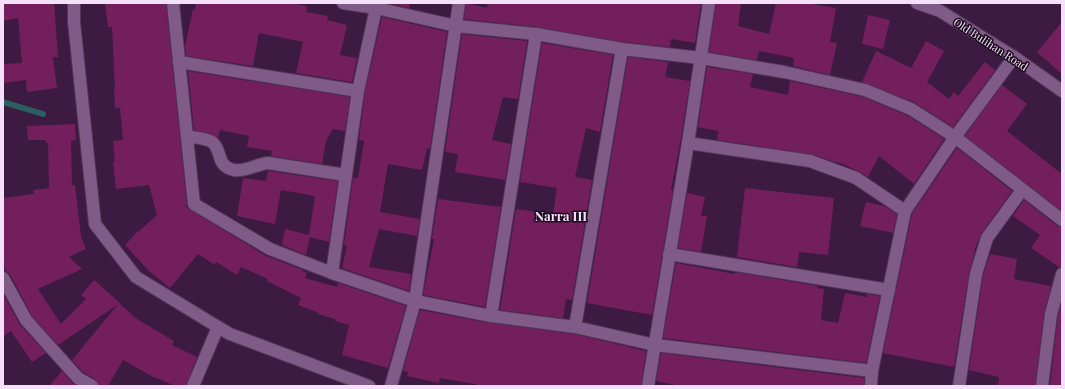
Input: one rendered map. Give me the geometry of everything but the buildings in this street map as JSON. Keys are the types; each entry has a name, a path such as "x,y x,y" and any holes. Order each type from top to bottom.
{"street":[{"path":"74,3 74,22 95,224 136,277 218,327 230,334 369,386"},
{"path":"173,3 194,204 270,249 332,273 415,301 491,316 575,327 655,345 872,371"},
{"path":"343,3 376,8 456,26 536,34 622,49 701,58 784,72 865,90 911,109 955,137 1062,220"},
{"path":"390,386 415,301 459,3"},
{"path":"648,386 688,143 709,3"},
{"name":"Old Bulihan Road","path":"917,3 942,7 1062,90"},
{"path":"332,273 358,91 376,8"},
{"path":"491,316 536,34"},
{"path":"575,327 622,49"},
{"path":"871,386 872,371 905,211 955,137 1014,57"},
{"path":"179,62 358,91"},
{"path":"187,136 212,142 218,149 220,159 225,167 234,170 244,170 268,163 346,175"},
{"path":"688,143 810,161 856,178 905,211"},
{"path":"959,386 976,274 987,238 1022,190"},
{"path":"669,254 889,290"},
{"path":"1042,386 1051,314 1062,274"},
{"path":"3,278 26,320 78,378 92,386"},
{"path":"193,386 218,327"}],"waterway":[{"path":"3,102 43,114"}],"district":[{"name":"Narra III","path":"561,215"}]}
